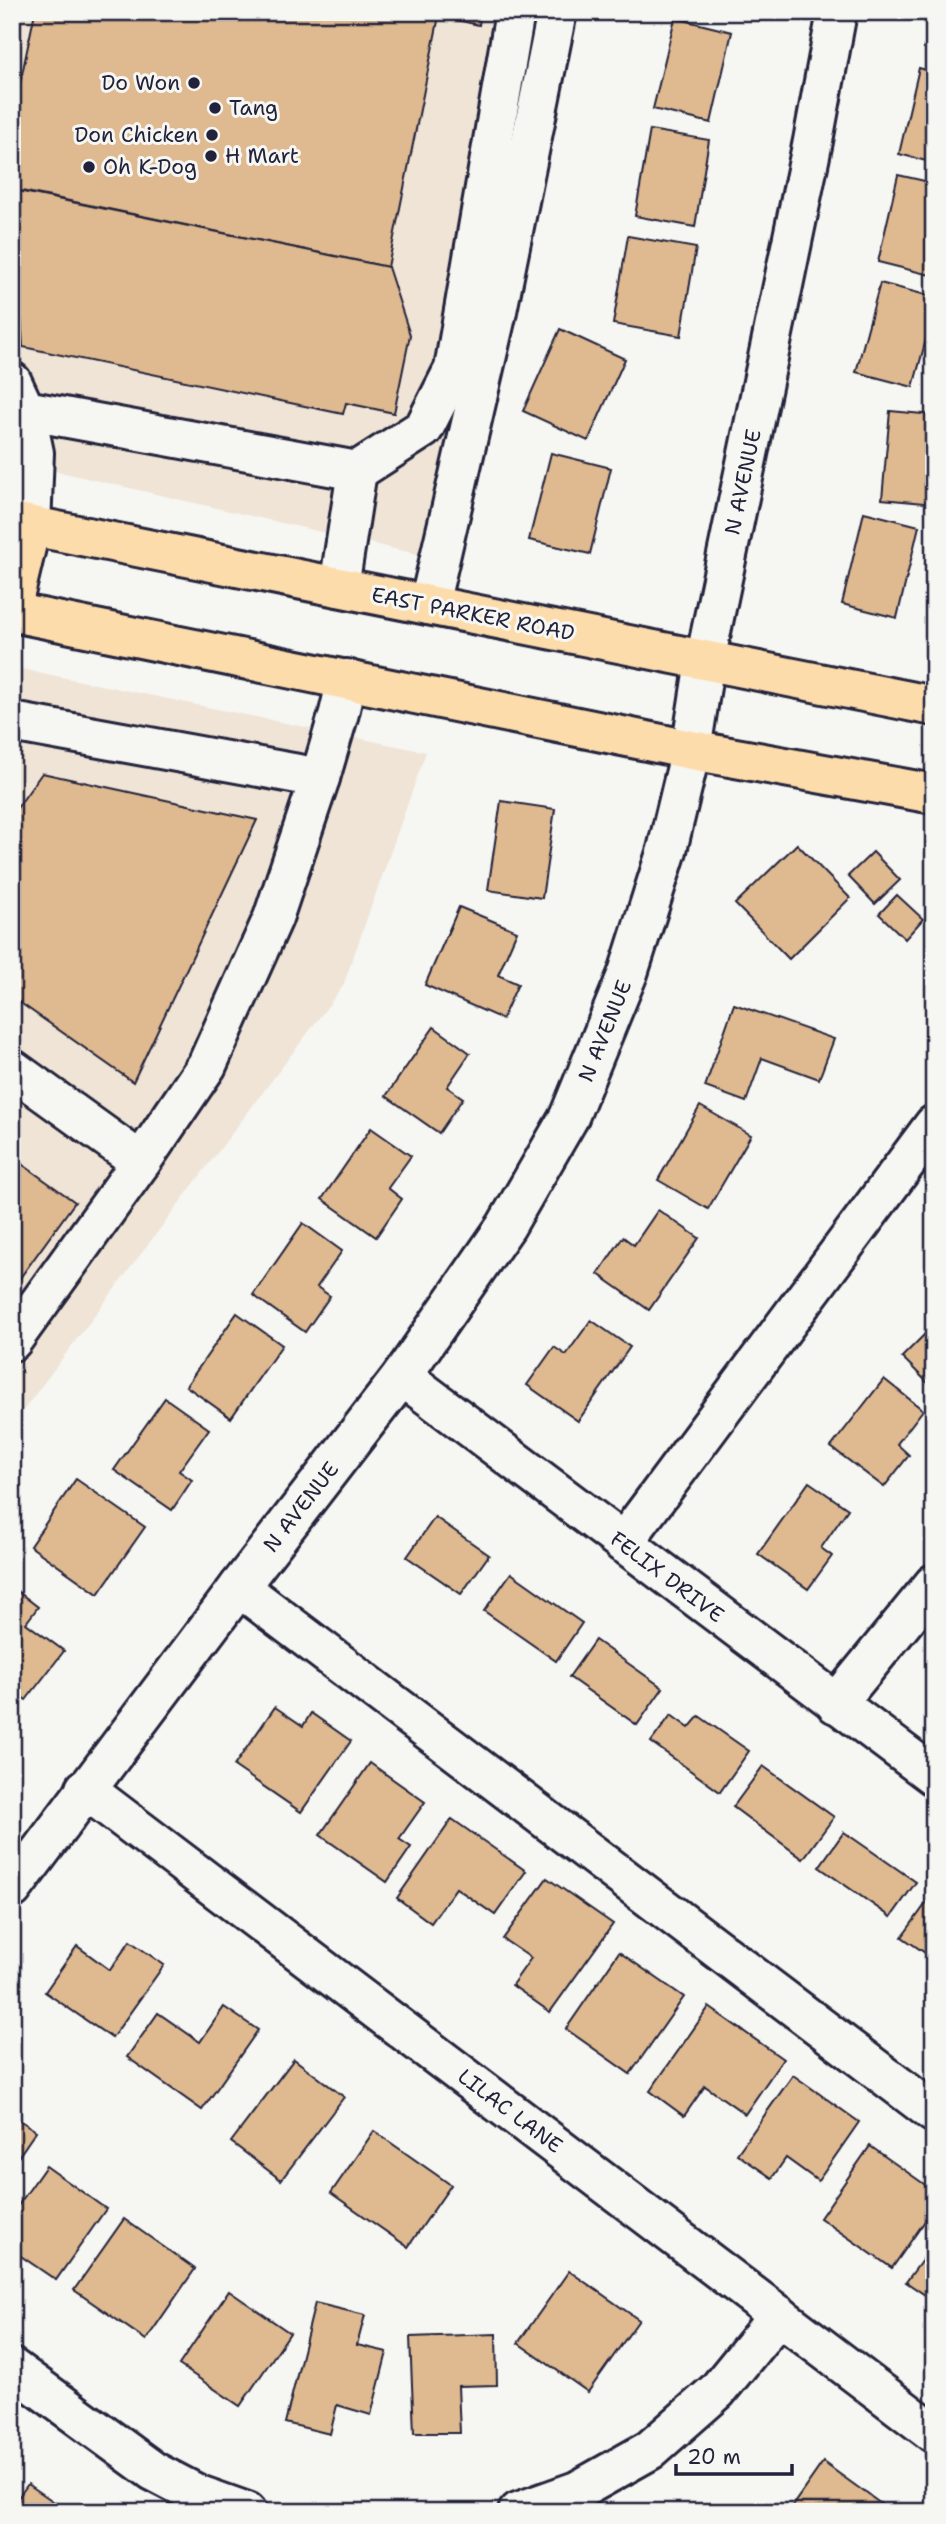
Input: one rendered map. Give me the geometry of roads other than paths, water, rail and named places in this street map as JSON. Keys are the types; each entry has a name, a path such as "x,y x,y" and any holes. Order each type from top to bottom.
{"main road":[{"name":"EAST PARKER ROAD","path":"21,524 934,706"},
{"path":"12,606 21,524"},
{"path":"12,612 691,750 934,794"}],"street":[{"path":"16,399 357,471 424,428 454,369 515,12"},
{"path":"429,605 496,316 557,12"},
{"name":"N AVENUE","path":"12,1889 85,1789 401,1376 506,1226 569,1117 628,973 667,850 691,750 705,661 813,141 837,12"},
{"path":"16,399 34,453 21,524"},
{"path":"339,587 357,471"},
{"path":"12,1341 207,1065 273,918 320,778 347,679"},
{"path":"12,723 320,778"},
{"path":"12,1069 141,1162"},
{"path":"623,1543 934,1125"},
{"name":"FELIX DRIVE","path":"401,1376 934,1776"},
{"path":"836,1704 934,1584"},
{"path":"239,1587 934,2113"},
{"name":"LILAC LANE","path":"85,1789 934,2433"},
{"path":"517,2512 577,2491 650,2450 717,2391 779,2315"},
{"path":"12,2368 153,2471 200,2496 247,2512"}],"place":[{"name":"Do Won","path":"194,83"},
{"name":"Tang","path":"215,108"},
{"name":"Don Chicken","path":"212,135"},
{"name":"H Mart","path":"211,156"},
{"name":"Oh K-Dog","path":"89,167"}]}
